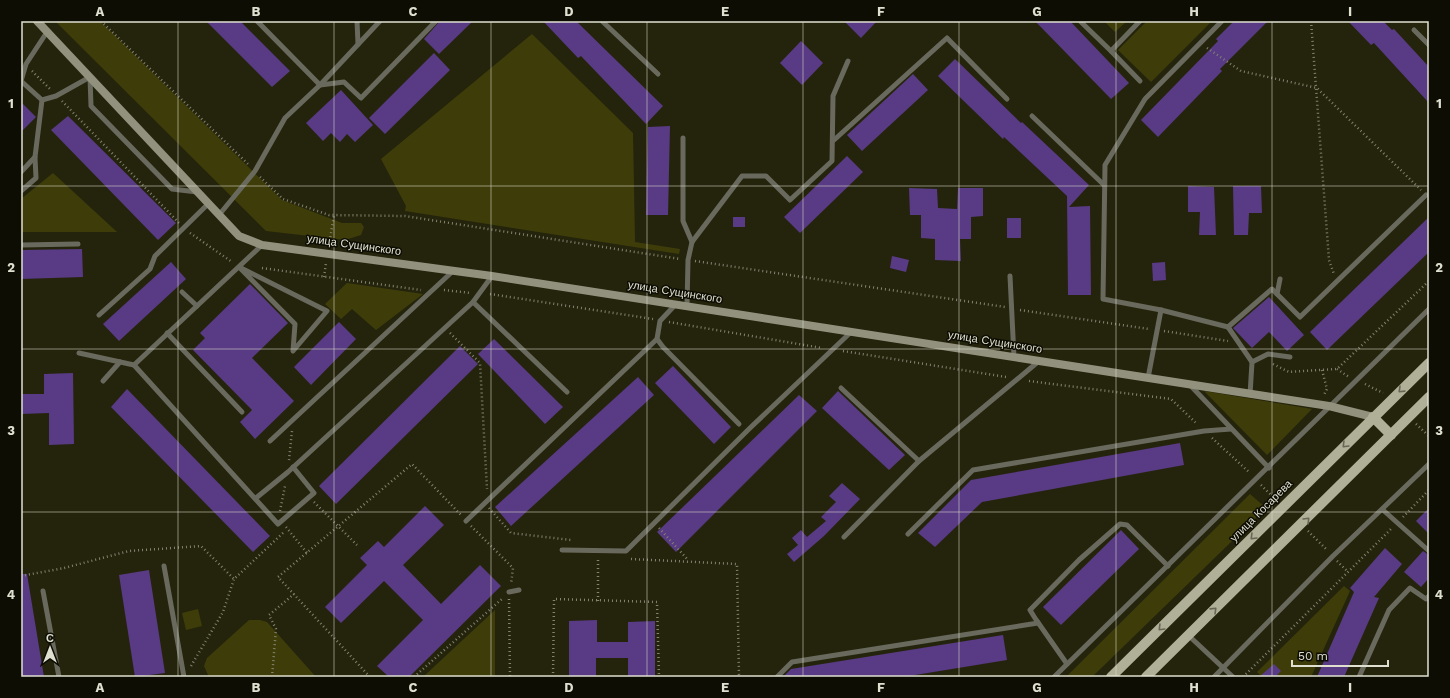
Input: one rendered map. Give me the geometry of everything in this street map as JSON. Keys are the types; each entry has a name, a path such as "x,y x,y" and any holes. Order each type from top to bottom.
{"main road":[{"name":"улица Косарева","path":"1111,677 1429,363"},
{"path":"1146,677 1302,525 1429,397"},
{"path":"1373,417 1391,435"}],"street":[{"name":"улица Сущинского","path":"37,21 239,236 262,245 492,276 676,304 1250,395 1325,405 1373,417"}],"lane":[{"path":"257,21 320,85"},
{"path":"357,21 358,44"},
{"path":"219,216 255,172 285,118 320,85 380,21"},
{"path":"320,85 344,82 361,98 436,21"},
{"path":"602,21 658,74"},
{"path":"1080,21 1140,81"},
{"path":"1111,51 1140,21"},
{"path":"1222,21 1145,99 1105,165 1103,299 1160,310 1228,327 1252,362 1250,395"},
{"path":"1414,30 1429,45"},
{"path":"42,100 21,80 26,64 47,32"},
{"path":"834,140 947,38 1007,99"},
{"path":"687,306 688,260 692,242 742,176 766,176 790,200 832,161 834,140 833,96 848,61"},
{"path":"42,100 56,96 90,77 91,106 172,190 197,192"},
{"path":"21,191 36,178 35,157 42,100"},
{"path":"1032,116 1104,185"},
{"path":"683,138 683,221 692,242"},
{"path":"21,172 35,157"},
{"path":"1228,327 1272,289 1300,317 1426,195"},
{"path":"99,315 150,269 155,256 208,204"},
{"path":"21,245 78,244"},
{"path":"134,365 262,245"},
{"path":"239,266 327,311 293,351 295,324 239,266"},
{"path":"270,441 453,271"},
{"path":"256,498 293,467 473,302 492,276"},
{"path":"1010,276 1014,358"},
{"path":"1277,294 1280,278"},
{"path":"182,292 197,306"},
{"path":"473,302 567,392"},
{"path":"466,521 657,339 660,321 676,304"},
{"path":"1054,677 1269,468 1325,405 1429,309"},
{"path":"1148,378 1158,330 1160,310"},
{"path":"562,550 626,551 655,524 750,428 834,350 851,332"},
{"path":"167,333 242,412"},
{"path":"657,339 663,347 739,424"},
{"path":"79,353 134,365 278,524 314,493 293,467"},
{"path":"1252,362 1268,354 1290,357"},
{"path":"844,538 919,461 1038,361"},
{"path":"103,381 120,362"},
{"path":"1190,385 1269,468"},
{"path":"841,388 919,461"},
{"path":"908,534 973,470 1204,432 1231,429"},
{"path":"1214,677 1333,556 1383,510 1429,464"},
{"path":"1383,510 1429,551"},
{"path":"1067,664 1030,610 1079,560 1120,524 1127,525 1168,566"},
{"path":"164,566 184,677"},
{"path":"1359,677 1389,610 1410,588 1426,599 1429,596"},
{"path":"509,592 518,590"},
{"path":"43,591 58,677"},
{"path":"777,677 792,662 1038,623"},
{"path":"1188,635 1222,669 1233,677"}],"path":[{"path":"101,21 283,199 329,215 405,216 1239,343"},
{"path":"1311,21 1329,260 1336,282"},
{"path":"1199,44 1241,71 1317,88 1426,195"},
{"path":"26,64 184,228 239,266 249,266 433,290 480,292 1018,379 1171,399 1249,474 1264,463"},
{"path":"1262,357 1289,372 1337,370 1429,281"},
{"path":"445,328 480,363 486,502 511,533 576,541"},
{"path":"1322,370 1327,389 1325,405"},
{"path":"370,677 278,577 412,464 513,568 509,592 510,677"},
{"path":"1243,677 1429,490"},
{"path":"310,497 357,545"},
{"path":"281,522 307,553"},
{"path":"655,524 688,561"},
{"path":"1302,525 1348,572"},
{"path":"592,551 597,558 598,601"},
{"path":"596,562 598,551"},
{"path":"597,558 606,558"},
{"path":"628,559 736,564 739,677"},
{"path":"188,670 223,612 234,579"},
{"path":"414,677 509,592"},
{"path":"272,677 276,629 269,615 294,594"},
{"path":"553,677 554,600 657,602 659,677"}],"shaded area":[{"path":"55,21 100,21 282,200 342,223 361,223 364,227 361,235 345,240 266,231"},
{"path":"1104,21 1127,21 1115,32"},
{"path":"1147,21 1212,21 1151,82 1118,50"},
{"path":"532,34 633,133 635,242 680,249 679,254 405,211 406,206 381,159"},
{"path":"53,173 117,232 21,232 21,199"},
{"path":"347,283 423,294 376,330 352,309 341,319 325,304"},
{"path":"1204,391 1312,409 1267,455"},
{"path":"1250,494 1266,508 1092,677 1066,677"},
{"path":"1344,586 1350,591 1311,677 1262,677 1257,672"},
{"path":"198,609 202,626 186,630 182,613"},
{"path":"495,610 495,677 423,677"},
{"path":"249,620 260,620 267,622 316,677 209,677 204,666 207,658"}],"building":[{"path":"206,21 240,21 290,71 272,87"},
{"path":"440,21 473,21 439,54 424,39"},
{"path":"543,21 576,21 663,106 646,124 581,56 578,58"},
{"path":"844,21 877,21 861,38"},
{"path":"1035,21 1070,21 1129,83 1111,99"},
{"path":"1234,21 1268,21 1220,69 1222,71 1158,137 1141,120 1218,41 1216,39"},
{"path":"1348,21 1383,21 1392,30 1394,29 1429,67 1429,103 1374,43 1371,45"},
{"path":"801,41 823,63 802,85 780,63"},
{"path":"434,53 450,70 385,134 369,118"},
{"path":"955,59 1021,123 1022,122 1089,185 1069,207 1090,206 1091,295 1068,295 1067,196 1004,137 1003,139 938,76"},
{"path":"913,74 928,90 862,151 847,135"},
{"path":"341,90 373,125 355,142 347,134 340,142 331,133 323,141 306,123"},
{"path":"21,102 36,117 21,132"},
{"path":"68,116 176,223 158,240 51,130"},
{"path":"670,126 668,215 646,215 648,127"},
{"path":"847,156 863,172 800,233 784,217"},
{"path":"1188,186 1214,187 1216,235 1199,235 1200,212 1188,212"},
{"path":"1233,186 1261,186 1262,213 1249,213 1248,235 1234,235"},
{"path":"909,188 937,189 938,208 957,209 958,188 983,188 983,216 971,217 971,239 960,239 961,261 935,260 935,239 921,238 921,215 910,215"},
{"path":"733,217 745,217 745,227 733,227"},
{"path":"1429,217 1429,252 1327,350 1310,332"},
{"path":"1007,218 1021,218 1021,238 1007,238"},
{"path":"82,249 83,277 21,279 21,250"},
{"path":"892,256 909,260 906,272 890,268"},
{"path":"171,262 186,279 119,341 103,324"},
{"path":"1165,262 1166,280 1153,281 1152,263"},
{"path":"250,284 288,323 252,358 294,401 255,439 240,422 252,410 193,350 205,338 200,333"},
{"path":"1269,297 1304,335 1287,351 1269,332 1252,348 1233,328"},
{"path":"339,322 356,339 311,385 294,367"},
{"path":"494,339 563,407 545,424 478,354"},
{"path":"460,346 478,364 336,504 319,486"},
{"path":"673,366 731,427 714,444 655,383"},
{"path":"73,373 74,444 49,445 49,413 21,414 21,394 44,394 44,374"},
{"path":"638,377 654,395 511,526 495,507"},
{"path":"127,389 270,536 253,552 111,407"},
{"path":"838,391 905,455 889,470 822,408"},
{"path":"799,395 817,411 676,552 657,532"},
{"path":"1180,443 1184,465 982,502 935,547 918,533 971,480"},
{"path":"842,483 860,499 824,536 794,562 787,554 798,545 792,538 801,530 807,537 826,521 821,517 836,502 829,496"},
{"path":"425,506 444,525 403,565 441,604 480,565 501,586 409,677 389,677 377,666 423,620 384,581 341,623 325,607 367,565 360,558 378,541 384,547"},
{"path":"1429,508 1429,534 1416,521"},
{"path":"1121,530 1139,549 1061,625 1043,607"},
{"path":"1385,548 1402,564 1374,597 1379,598 1344,677 1317,677 1354,592 1350,588"},
{"path":"1423,551 1429,555 1429,578 1421,587 1404,572"},
{"path":"149,570 165,673 135,677 119,575"},
{"path":"21,574 27,574 44,677 21,677"},
{"path":"597,620 597,642 628,642 628,622 655,621 655,677 628,677 628,658 596,658 596,677 569,677 569,621"},
{"path":"1003,635 1007,660 903,677 783,677 791,669"},
{"path":"1274,664 1281,671 1275,677 1259,677"}]}
